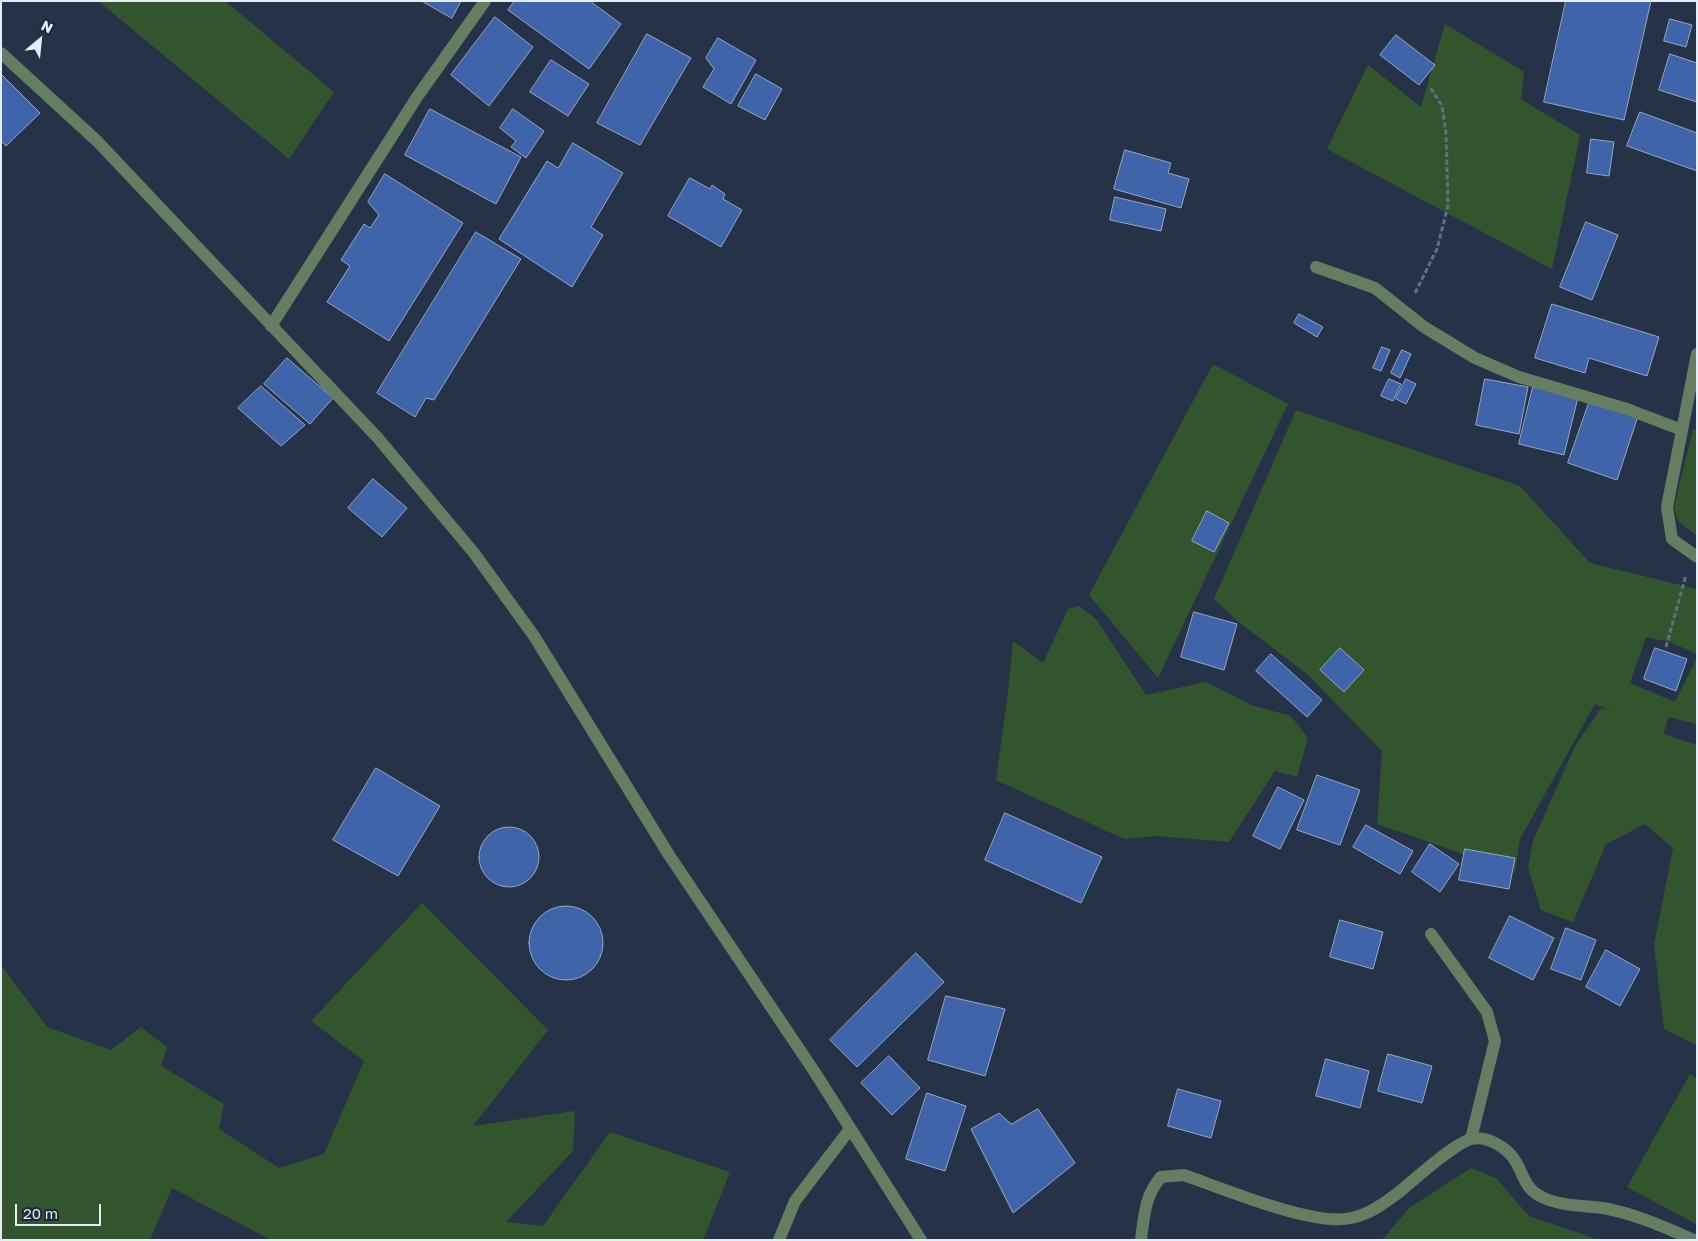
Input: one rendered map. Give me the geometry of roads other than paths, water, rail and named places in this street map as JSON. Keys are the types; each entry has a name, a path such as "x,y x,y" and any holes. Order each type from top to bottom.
{"street":[{"path":"271,326 417,97 485,1"},
{"path":"1,53 97,141 377,436 474,553 534,636 670,855 804,1055 921,1240"},
{"path":"1316,267 1375,288 1424,327 1475,358 1510,373 1627,409 1682,430"},
{"path":"1694,556 1672,539 1668,507 1697,354"},
{"path":"1431,934 1487,1012 1495,1041 1471,1139"},
{"path":"779,1240 795,1201 850,1129"},
{"path":"1141,1240 1146,1202 1151,1188 1161,1177 1184,1175 1324,1220 1350,1218 1377,1209 1451,1151 1471,1139 1486,1139 1500,1145 1515,1160 1527,1187 1540,1196 1556,1202 1626,1214 1694,1240"}]}
